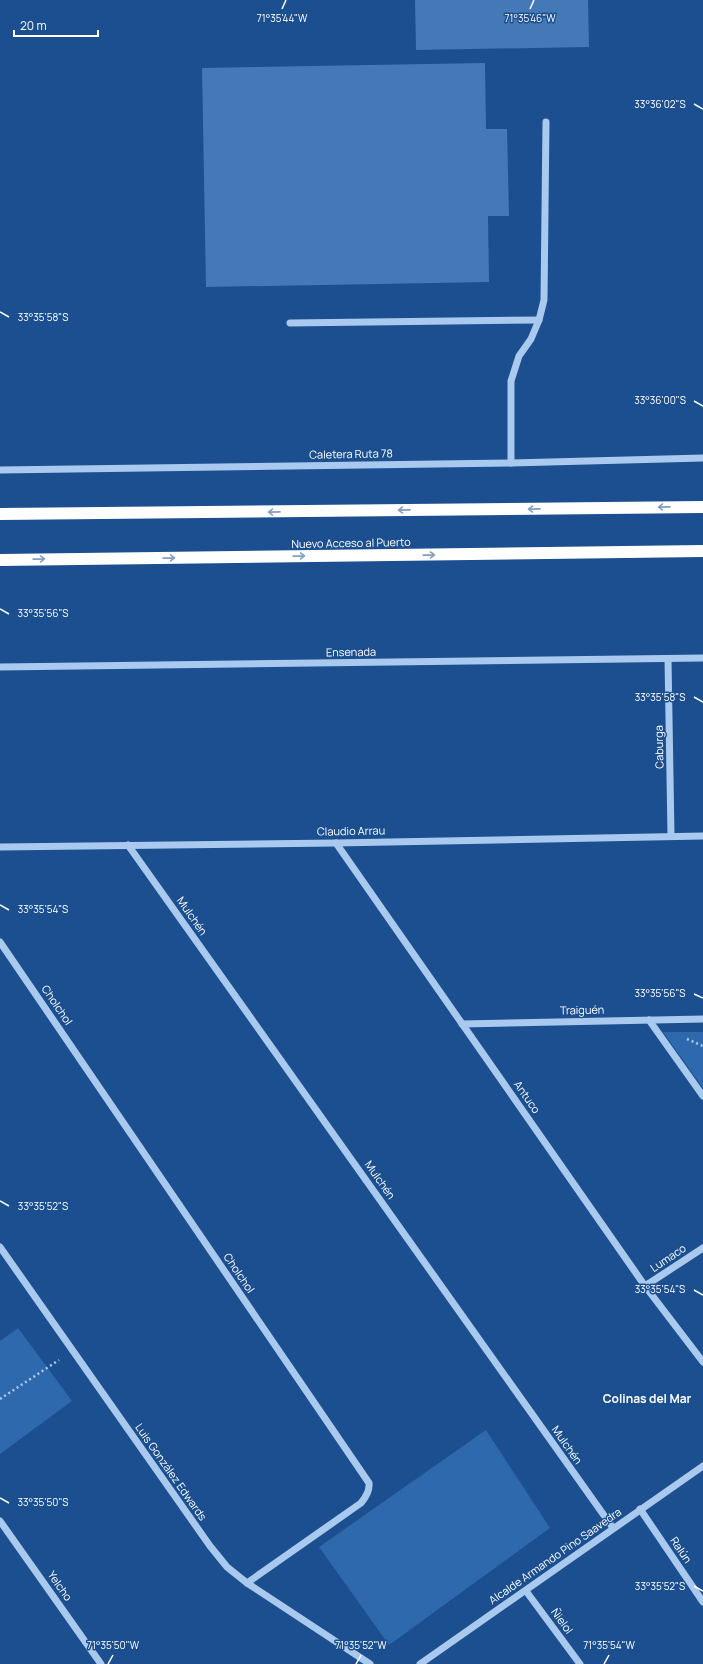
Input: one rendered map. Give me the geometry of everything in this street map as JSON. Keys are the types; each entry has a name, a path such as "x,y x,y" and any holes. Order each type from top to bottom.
{"highway":[{"path":"0,514 703,507"},
{"name":"Nuevo Acceso al Puerto","path":"0,560 703,551"}],"street":[{"path":"511,463 511,381 519,356 531,339 539,320 544,300 546,122"},
{"path":"290,323 539,320"},
{"name":"Caletera Ruta 78","path":"0,470 511,463 703,458"},
{"name":"Ensenada","path":"0,667 703,658"},
{"name":"Caburga","path":"668,659 671,835"},
{"name":"Claudio Arrau","path":"0,847 336,843 671,835 703,836"},
{"name":"Antuco","path":"336,843 645,1286 703,1362"},
{"name":"Mulchén","path":"128,845 613,1528"},
{"name":"Cholchol","path":"0,942 369,1483 370,1488 368,1494 361,1503 247,1583"},
{"name":"Traiguén","path":"462,1024 703,1019"},
{"path":"649,1020 703,1096"},
{"name":"Luis González Edwards","path":"0,1247 210,1546 227,1567 247,1583 370,1664"},
{"name":"Lumaco","path":"645,1286 703,1248"},
{"name":"Alcalde Armando Pino Saavedra","path":"420,1664 703,1466"},
{"name":"Ralún","path":"640,1509 703,1602"},
{"name":"Yelcho","path":"0,1521 101,1664"},
{"name":"Ñielol","path":"526,1591 580,1664"}],"path":[{"path":"0,1399 73,1351"}],"shaded area":[{"path":"663,1032 703,1032 703,1088"},
{"path":"18,1328 72,1401 0,1454 0,1341"},
{"path":"486,1430 550,1528 389,1645 319,1547"}],"building":[{"path":"415,0 588,0 589,47 416,50"},
{"path":"485,63 486,129 507,129 509,216 488,216 489,282 206,287 202,68"}],"district":[{"name":"Colinas del Mar","path":"647,1399"}]}
